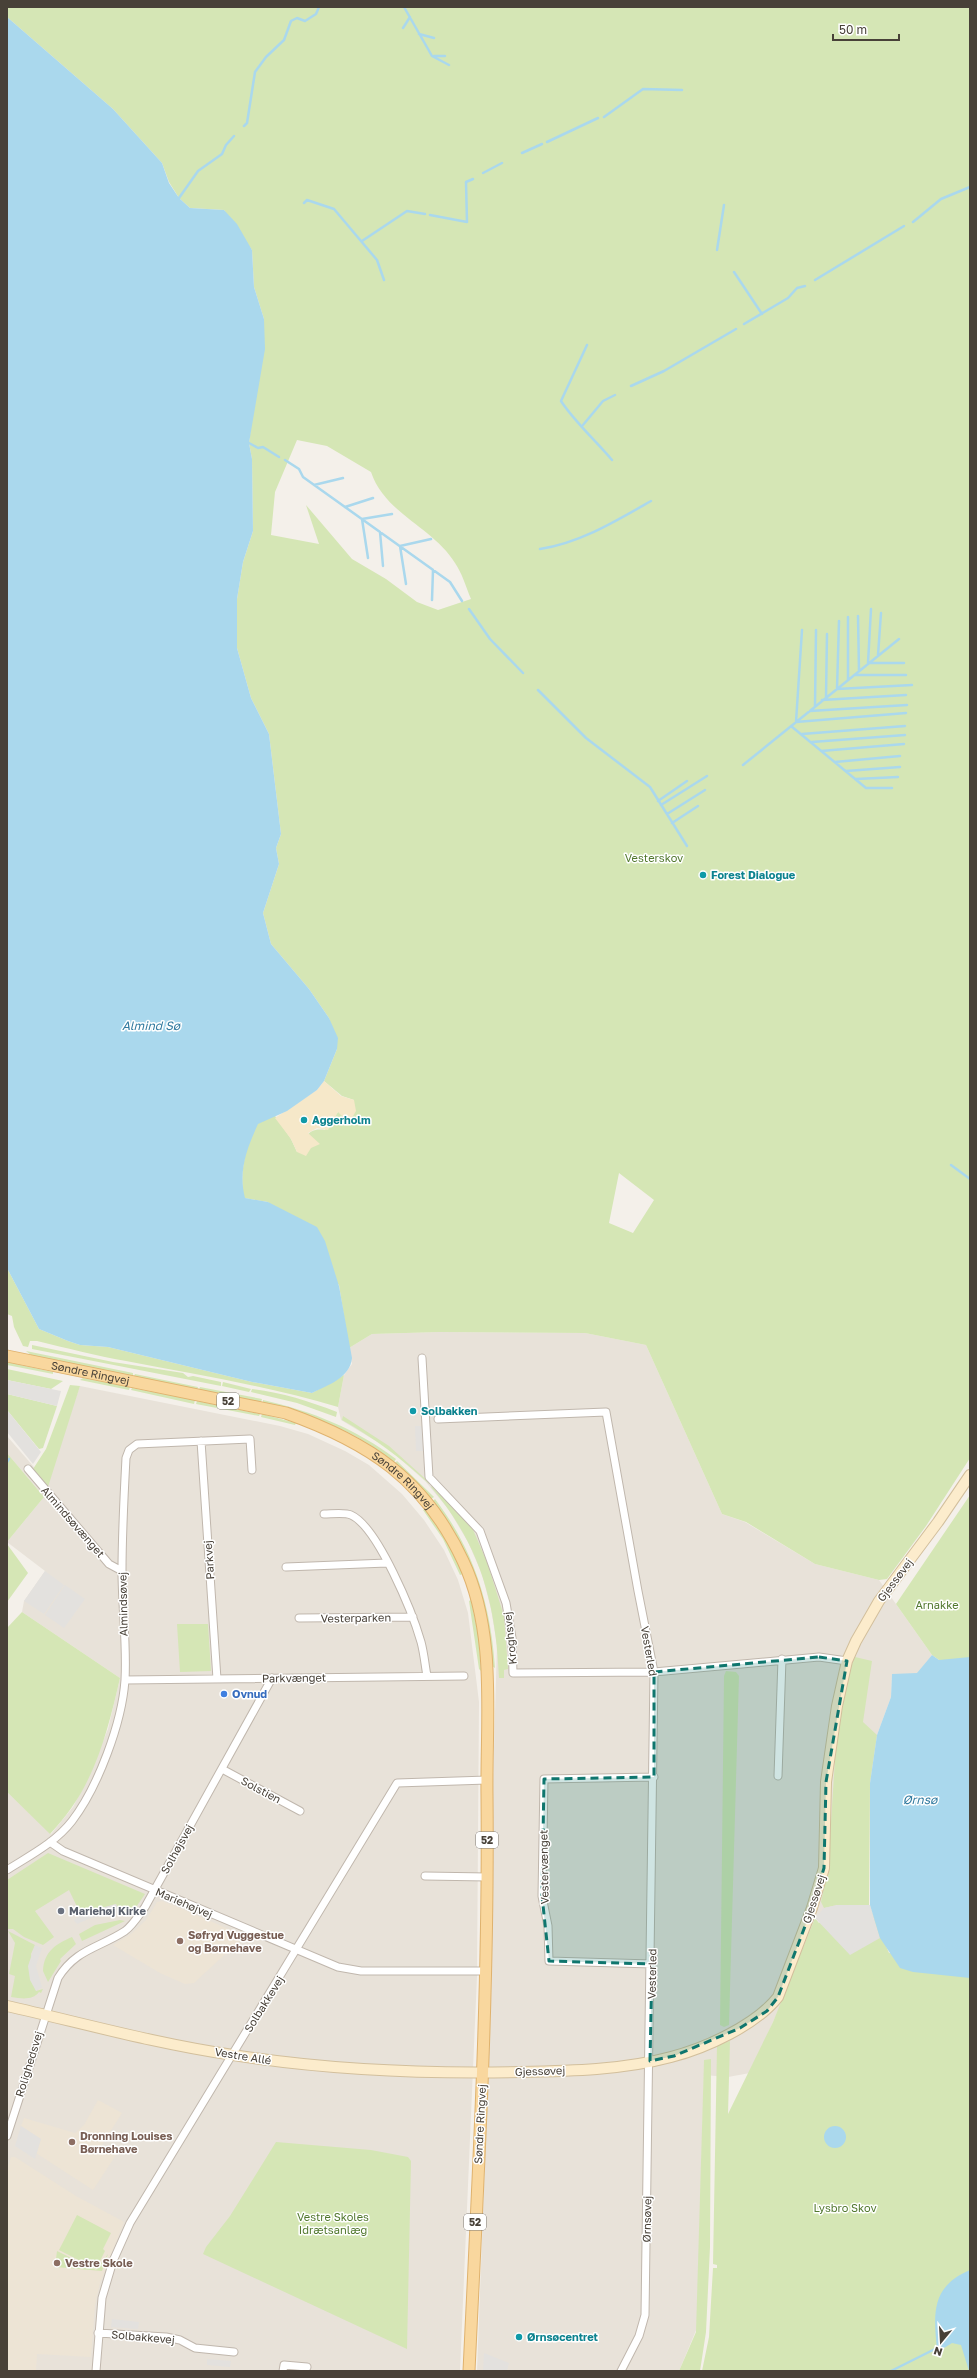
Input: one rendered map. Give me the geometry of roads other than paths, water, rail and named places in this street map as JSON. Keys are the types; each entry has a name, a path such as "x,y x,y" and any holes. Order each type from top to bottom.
{"main road":[{"name":"Søndre Ringvej","path":"7,1356 286,1413 326,1427 358,1443 407,1480 433,1511 447,1531 462,1559 478,1600 484,1631 487,1680 486,1971 483,2074 468,2371"}],"street":[{"name":"Kroghsvej","path":"422,1358 429,1477 480,1531 506,1603 512,1638 513,1673 654,1672 819,1656 847,1661"},
{"name":"Vesterled","path":"438,1419 606,1412 654,1672 650,2062"},
{"name":"Almindsøvej","path":"7,1870 50,1842 72,1821 103,1761 116,1723 125,1680 122,1571 126,1458 129,1450 137,1444 250,1439 252,1470"},
{"name":"Parkvej","path":"200,1441 217,1679"},
{"name":"Almindsøvænget","path":"28,1469 110,1564 122,1571"},
{"name":"Gjessøvej","path":"483,2074 589,2069 650,2062 674,2056 740,2028 767,2010 778,1997 812,1908 824,1868 827,1775 837,1706 847,1661 859,1634 879,1601 938,1522 970,1474"},
{"path":"324,1514 351,1514 367,1528 378,1543 413,1617 422,1644 427,1676"},
{"path":"286,1567 387,1563"},
{"name":"Vesterparken","path":"299,1618 413,1617"},
{"path":"778,1776 782,1659"},
{"name":"Parkvænget","path":"125,1680 464,1676"},
{"name":"Solhøjsvej","path":"45,2015 52,1992 66,1965 88,1949 125,1930 145,1907 272,1678"},
{"name":"Solstien","path":"222,1769 300,1811"},
{"name":"Vestervænget","path":"652,1964 549,1962 548,1926 542,1896 544,1779 654,1777"},
{"name":"Solbakkevej","path":"96,2371 102,2298 113,2261 130,2223 397,1783 487,1780"},
{"name":"Mariehøjvej","path":"50,1842 63,1851 296,1951 338,1967 362,1971 486,1971"},
{"path":"425,1876 487,1877"},
{"name":"Vestre Allé","path":"7,2006 171,2044 232,2055 289,2063 416,2072 483,2074"},
{"name":"Rolighedsvej","path":"7,2136 45,2015"},
{"name":"Ørnsøvej","path":"621,2371 639,2336 645,2315 650,2062"},
{"name":"Solbakkevej","path":"98,2333 166,2336 180,2340 195,2348 234,2352"},
{"path":"283,2371 284,2365 307,2367"}],"water":[{"name":"Almind Sø","path":"7,17 113,109 162,163 169,183 179,198 190,208 224,210 237,224 252,250 254,287 264,319 265,349 249,443 252,459 253,531 243,562 237,599 237,648 251,698 269,734 281,834 276,848 279,864 263,913 271,944 309,989 329,1018 338,1038 337,1049 324,1081 317,1090 287,1111 258,1124 247,1151 243,1169 243,1188 245,1198 268,1202 317,1227 325,1241 339,1286 352,1358 347,1371 343,1376 331,1384 312,1393 252,1382 108,1347 80,1345 68,1341 39,1329 7,1268"},
{"name":"Ørnsø","path":"932,1655 939,1660 970,1657 970,1978 913,1972 900,1968 880,1938 870,1905 870,1783 877,1735 891,1697 892,1674 917,1673"},
{"path":"835,2126 843,2129 846,2137 843,2145 835,2148 827,2145 824,2137 827,2129"},
{"path":"970,2270 969,2371 961,2345 952,2343 941,2350 937,2349 935,2323 938,2302 942,2292 948,2284 958,2276"}],"waterway":[{"path":"244,126 247,123 255,72 266,57 284,40 291,21 297,18 305,21 316,14 319,7"},
{"path":"404,7 432,56 449,65"},
{"path":"403,28 410,17"},
{"path":"419,34 434,38"},
{"path":"434,56 445,56"},
{"path":"604,117 643,89 682,90"},
{"path":"547,142 598,118"},
{"path":"179,198 198,171 222,154 226,145 234,136"},
{"path":"522,153 542,144"},
{"path":"483,173 502,163"},
{"path":"430,215 467,222 466,182 473,179"},
{"path":"913,222 941,199 970,187"},
{"path":"304,203 307,200 334,209 377,260 384,280"},
{"path":"717,250 724,205"},
{"path":"362,241 407,211 425,214"},
{"path":"815,280 904,226"},
{"path":"734,272 762,314"},
{"path":"744,324 788,298 797,288 805,286"},
{"path":"631,386 664,371 736,329"},
{"path":"587,345 561,401 578,423 612,460"},
{"path":"583,425 603,401 615,395"},
{"path":"249,443 258,448 263,447 279,457"},
{"path":"285,460 299,469 303,477 450,582 462,601"},
{"path":"314,485 343,478"},
{"path":"345,507 373,498"},
{"path":"540,549 569,542 597,530 651,501"},
{"path":"368,558 362,519 392,514"},
{"path":"380,532 383,566"},
{"path":"406,584 400,546 431,539"},
{"path":"432,600 433,570"},
{"path":"469,609 490,639 523,673"},
{"path":"871,609 868,663 904,663"},
{"path":"878,655 881,613"},
{"path":"858,616 859,671"},
{"path":"848,617 848,679"},
{"path":"839,621 837,689 912,685"},
{"path":"802,630 796,722 906,713"},
{"path":"815,706 816,630"},
{"path":"826,697 827,634"},
{"path":"743,765 899,639"},
{"path":"855,675 906,675"},
{"path":"538,690 586,738 650,787 687,846"},
{"path":"822,700 906,695"},
{"path":"810,711 907,705"},
{"path":"791,726 866,788 892,788"},
{"path":"802,734 905,726"},
{"path":"812,742 905,735"},
{"path":"821,751 904,744"},
{"path":"835,762 900,756"},
{"path":"846,771 900,767"},
{"path":"661,805 707,776"},
{"path":"856,779 898,777"},
{"path":"658,801 687,781"},
{"path":"667,814 705,790"},
{"path":"672,823 698,806"},
{"path":"951,1165 970,1179"},
{"path":"891,2371 939,2347"}],"place":[{"name":"Forest Dialogue","path":"703,875"},
{"name":"Aggerholm","path":"304,1120"},
{"name":"Solbakken","path":"413,1411"},
{"name":"Ovnud","path":"224,1694"},
{"name":"Mariehøj Kirke","path":"61,1911"},
{"name":"Søfryd Vuggestue og Børnehave","path":"180,1941"},
{"name":"Dronning Louises Børnehave","path":"72,2142"},
{"name":"Vestre Skole","path":"57,2263"},
{"name":"Ørnsøcentret","path":"519,2337"}],"park label":[{"name":"Vesterskov","path":"654,858"},
{"name":"Arnakke","path":"937,1605"},
{"name":"Lysbro Skov","path":"845,2208"},
{"name":"Vestre Skoles Idrætsanlæg","path":"333,2223"}]}
